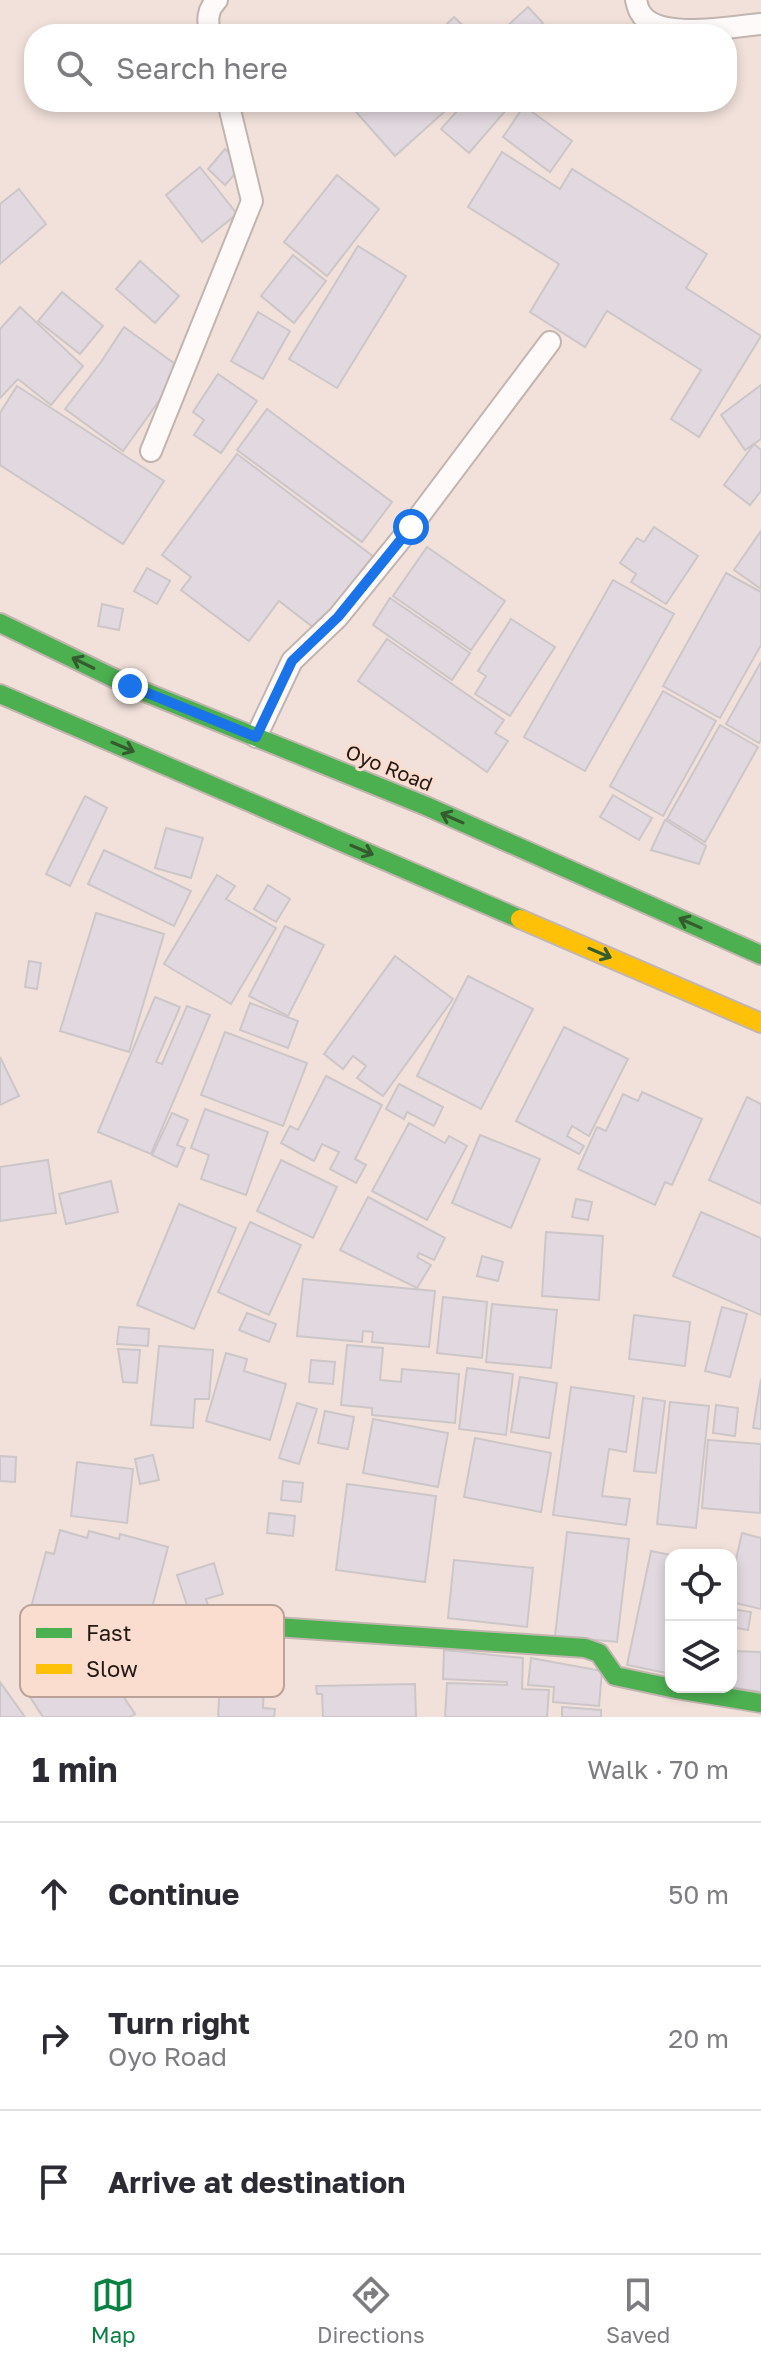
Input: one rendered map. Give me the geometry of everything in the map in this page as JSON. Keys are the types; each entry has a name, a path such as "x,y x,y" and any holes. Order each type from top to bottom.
{"main road":[{"name":"Oyo Road","path":"0,623 130,686 426,806 761,955"},
{"path":"0,694 761,1023"},
{"path":"284,1628 585,1648 599,1653 615,1676 761,1703"}],"lane":[{"path":"209,24 210,8 217,0"},
{"path":"636,0 640,13 656,24"},
{"path":"737,25 761,24"},
{"path":"151,451 252,201 230,112"},
{"path":"256,737 292,661 338,617 411,527 550,342"}],"building":[{"path":"528,7 543,23 542,24 509,24"},
{"path":"454,17 461,24 447,24"},
{"path":"356,112 444,112 395,156"},
{"path":"456,112 504,112 469,153 441,129"},
{"path":"520,112 532,112 572,141 550,172 503,137"},
{"path":"225,149 243,165 225,185 208,169"},
{"path":"502,152 560,189 572,169 707,254 686,288 761,336 699,437 671,419 701,370 607,311 585,347 530,312 559,264 468,207"},
{"path":"200,167 237,214 202,242 166,195"},
{"path":"337,175 379,209 327,276 284,242"},
{"path":"19,189 46,224 0,264 0,204"},
{"path":"358,246 406,276 337,388 289,359"},
{"path":"293,255 326,281 294,323 261,296"},
{"path":"140,261 179,296 155,323 116,289"},
{"path":"62,292 103,326 80,354 38,321"},
{"path":"20,307 83,366 51,405 18,379 0,398 0,329"},
{"path":"258,312 290,331 263,379 231,361"},
{"path":"124,327 182,369 123,451 65,409"},
{"path":"218,374 257,401 221,453 194,435 204,420 193,412"},
{"path":"761,385 761,439 745,450 721,415"},
{"path":"17,386 164,481 123,544 0,465 0,413"},
{"path":"267,409 392,502 362,542 237,450"},
{"path":"754,444 761,450 761,491 750,505 724,485"},
{"path":"237,454 374,557 318,631 279,601 249,641 181,590 191,577 162,555"},
{"path":"654,527 698,556 666,604 631,582 636,574 620,563 637,538 644,542"},
{"path":"761,531 761,589 734,570"},
{"path":"427,547 505,601 471,650 393,596"},
{"path":"147,568 170,581 157,604 134,591"},
{"path":"726,573 761,592 761,645 720,718 663,686"},
{"path":"613,580 674,614 585,771 524,737"},
{"path":"390,598 470,653 452,680 373,625"},
{"path":"102,604 123,609 119,630 98,626"},
{"path":"511,619 555,647 510,716 475,694 486,676 478,671"},
{"path":"387,639 504,720 495,733 508,741 487,772 358,681"},
{"path":"761,662 761,740 759,743 726,724"},
{"path":"663,691 716,721 663,816 610,786"},
{"path":"720,725 758,747 705,842 667,819"},
{"path":"613,795 652,818 639,840 600,817"},
{"path":"85,796 107,808 70,886 46,874"},
{"path":"665,820 706,846 699,864 651,850"},
{"path":"166,828 203,838 191,878 155,868"},
{"path":"104,850 191,891 174,926 88,884"},
{"path":"217,875 235,886 226,899 276,928 231,1004 164,964"},
{"path":"268,885 290,899 276,922 254,909"},
{"path":"96,913 164,934 129,1052 60,1031"},
{"path":"285,926 324,945 288,1016 249,996"},
{"path":"395,956 453,999 383,1096 357,1078 366,1066 353,1056 343,1069 324,1054"},
{"path":"29,961 41,963 37,989 25,987"},
{"path":"468,976 533,1009 481,1109 417,1076"},
{"path":"155,997 180,1007 156,1062 162,1064 187,1006 210,1015 151,1154 98,1132"},
{"path":"250,1003 298,1021 288,1048 240,1030"},
{"path":"564,1027 628,1059 589,1136 572,1126 567,1136 584,1146 579,1154 516,1121"},
{"path":"225,1032 307,1063 283,1126 201,1095"},
{"path":"0,1057 19,1096 0,1105"},
{"path":"326,1076 382,1105 355,1159 366,1165 356,1183 330,1169 339,1152 322,1144 314,1161 281,1143 290,1126 298,1130"},
{"path":"399,1084 443,1107 434,1126 407,1112 404,1119 386,1109"},
{"path":"642,1092 702,1119 672,1185 665,1182 655,1205 578,1169 597,1127 606,1131 623,1094 638,1101"},
{"path":"747,1097 761,1104 761,1204 709,1180"},
{"path":"205,1109 268,1132 246,1195 201,1179 209,1155 191,1148"},
{"path":"172,1113 188,1120 177,1145 185,1148 177,1167 152,1155"},
{"path":"409,1123 445,1143 449,1136 467,1146 427,1220 372,1191"},
{"path":"480,1135 540,1159 511,1228 452,1203"},
{"path":"48,1160 56,1213 0,1221 0,1167"},
{"path":"281,1160 337,1187 313,1238 257,1211"},
{"path":"111,1181 118,1212 66,1224 59,1194"},
{"path":"368,1197 445,1238 434,1260 419,1253 417,1257 431,1265 417,1288 340,1250"},
{"path":"576,1199 592,1202 588,1220 572,1217"},
{"path":"179,1204 236,1228 194,1329 137,1305"},
{"path":"701,1212 761,1238 761,1315 673,1276"},
{"path":"250,1222 301,1245 269,1315 218,1292"},
{"path":"546,1232 603,1236 599,1300 542,1296"},
{"path":"482,1256 503,1262 498,1281 477,1276"},
{"path":"303,1279 435,1291 429,1347 372,1342 373,1332 363,1331 362,1342 297,1336"},
{"path":"443,1297 487,1302 482,1358 437,1353"},
{"path":"492,1304 557,1310 551,1368 486,1362"},
{"path":"722,1307 747,1314 730,1377 705,1371"},
{"path":"247,1313 276,1324 269,1342 239,1330"},
{"path":"634,1315 690,1322 685,1366 629,1359"},
{"path":"119,1327 149,1329 148,1346 117,1344"},
{"path":"347,1345 383,1348 380,1380 401,1382 402,1369 459,1374 455,1423 372,1415 372,1408 341,1405"},
{"path":"159,1346 213,1350 209,1399 195,1399 193,1428 151,1425"},
{"path":"118,1349 140,1350 137,1383 123,1382"},
{"path":"226,1353 247,1359 244,1371 286,1384 270,1440 206,1421"},
{"path":"311,1360 335,1362 333,1384 309,1382"},
{"path":"467,1368 513,1374 506,1435 459,1429"},
{"path":"520,1377 557,1383 549,1438 511,1432"},
{"path":"761,1379 761,1429 753,1428"},
{"path":"571,1387 634,1396 626,1452 609,1449 602,1496 630,1499 626,1525 553,1515"},
{"path":"643,1398 665,1401 656,1473 634,1471"},
{"path":"670,1402 709,1406 696,1528 657,1524"},
{"path":"297,1403 317,1409 299,1464 279,1458"},
{"path":"716,1405 738,1408 735,1436 713,1433"},
{"path":"325,1411 354,1417 348,1449 318,1443"},
{"path":"373,1419 448,1433 438,1487 363,1473"},
{"path":"475,1438 551,1453 541,1512 464,1497"},
{"path":"708,1440 761,1444 760,1513 702,1508"},
{"path":"153,1455 159,1480 140,1484 135,1459"},
{"path":"0,1456 16,1457 15,1482 0,1481"},
{"path":"77,1462 133,1469 127,1523 71,1516"},
{"path":"283,1481 303,1483 301,1502 281,1500"},
{"path":"347,1484 436,1496 425,1582 336,1570"},
{"path":"269,1513 295,1516 293,1536 267,1533"},
{"path":"60,1530 87,1538 89,1531 119,1539 120,1534 168,1547 153,1605 32,1605 46,1552 54,1554"},
{"path":"567,1532 629,1539 617,1642 555,1636"},
{"path":"742,1533 761,1538 761,1609 737,1603 737,1555"},
{"path":"651,1551 665,1554 665,1673 627,1665"},
{"path":"454,1560 533,1568 527,1627 448,1618"},
{"path":"214,1563 223,1594 206,1599 208,1605 187,1605 177,1575"},
{"path":"737,1610 751,1612 748,1630 737,1628"},
{"path":"444,1650 523,1658 522,1689 549,1690 547,1717 445,1717 447,1683 507,1685 507,1682 443,1679"},
{"path":"737,1651 761,1652 761,1692 737,1688"},
{"path":"531,1658 602,1671 599,1706 553,1702 554,1687 528,1685"},
{"path":"0,1682 25,1717 0,1717"},
{"path":"415,1684 416,1717 323,1717 322,1694 317,1694 316,1686"},
{"path":"30,1697 124,1697 135,1714 130,1717 43,1717"},
{"path":"219,1697 264,1697 263,1708 275,1709 274,1717 218,1717"},
{"path":"562,1707 601,1710 601,1717 562,1717"}],"traffic: fast":[{"path":"0,623 130,686 426,806 761,955"},
{"path":"0,694 520,919"},
{"path":"284,1628 585,1648 599,1653 615,1676 761,1703"}],"traffic: slow":[{"path":"520,919 761,1023"}],"route":[{"path":"130,686 256,737 292,661 338,617 411,527"}]}
